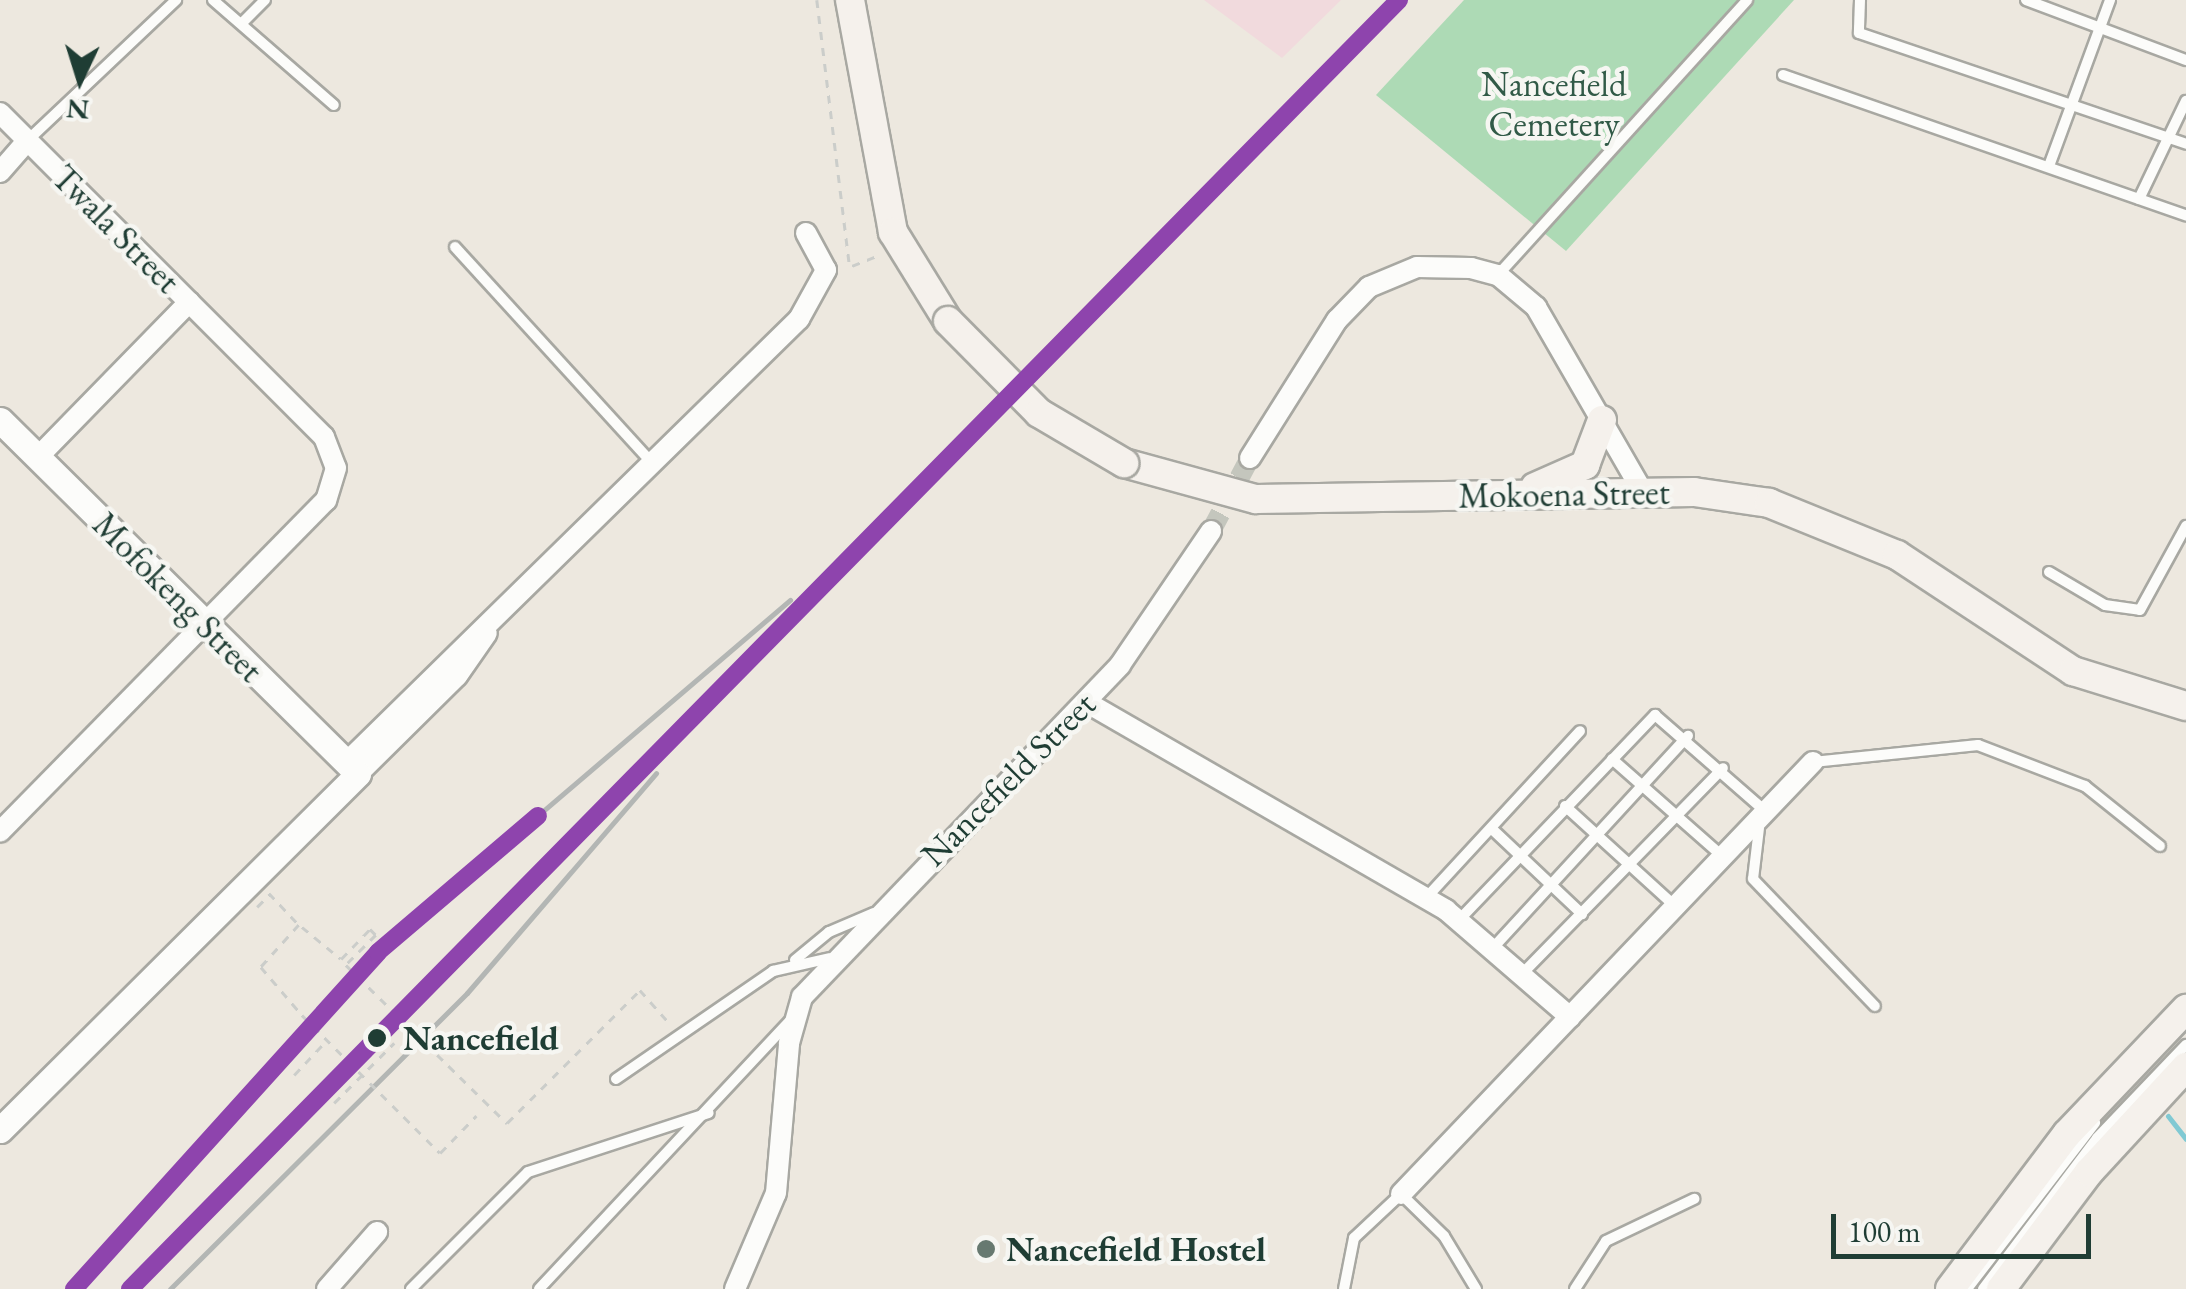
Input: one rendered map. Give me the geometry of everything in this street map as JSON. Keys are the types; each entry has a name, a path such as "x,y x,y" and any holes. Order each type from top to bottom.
{"main road":[{"name":"Mokoena Street","path":"850,0 882,188 948,321 1040,413 1124,463 1256,499 1643,492 1727,495 1819,517 1897,555 2073,671 2186,706"},
{"name":"Mokoena Street","path":"868,0 901,194 930,289"},
{"path":"1510,495 1585,465 1602,420"},
{"path":"1950,1289 2067,1134 2186,1009"},
{"path":"2001,1289 2089,1172 2186,1066"}],"street":[{"name":"Twala Street","path":"0,114 324,436 336,468 326,500 203,622"},
{"path":"0,172 27,140"},
{"path":"0,1105 352,768 457,676 488,631 816,296 825,263 806,233"},
{"path":"1250,458 1338,320 1369,287 1428,266 1498,275 1536,307 1643,492"},
{"name":"Twala Street","path":"37,458 189,302"},
{"name":"Mofokeng Street","path":"0,420 352,768"},
{"name":"Nancefield Street","path":"794,1017 830,958 1086,702 1150,627 1211,532"},
{"path":"0,832 203,622"},
{"path":"1086,702 1426,898 1570,1017"},
{"path":"1401,1194 1813,762"},
{"path":"0,1130 255,877 352,768"},
{"path":"735,1289 776,1193 794,1017"},
{"path":"326,1289 378,1232"}],"lane":[{"path":"27,140 176,0"},
{"path":"214,0 334,105"},
{"path":"243,22 264,0"},
{"path":"1498,275 1747,0"},
{"path":"1860,0 1859,33 2074,102 2186,144"},
{"path":"2026,0 2100,31 2186,60"},
{"path":"2050,166 2110,0"},
{"path":"1783,75 2186,215"},
{"path":"2139,199 2172,140 2186,101"},
{"path":"454,247 654,464"},
{"path":"2049,572 2105,606 2140,610 2186,526"},
{"path":"1458,921 1655,716 1688,736 1766,811 1750,850 1754,880 1875,1006"},
{"path":"1426,898 1580,732"},
{"path":"1491,950 1688,736"},
{"path":"1813,762 1978,745 2085,786 2160,846"},
{"path":"1612,759 1723,856"},
{"path":"1520,975 1723,768"},
{"path":"1565,806 1675,906"},
{"path":"1492,830 1582,914"},
{"path":"616,1080 679,1034 794,961 829,932 876,912"},
{"path":"794,961 830,958"},
{"path":"539,1289 710,1112 794,1017"},
{"path":"1968,1289 2096,1121 2186,1027"},
{"path":"1982,1289 2098,1138 2186,1046"},
{"path":"411,1289 528,1172 710,1112"},
{"path":"1344,1289 1354,1238 1401,1194 1444,1236 1476,1289"},
{"path":"1576,1289 1606,1241 1694,1198"}],"path":[{"path":"818,0 850,266 889,250"},
{"path":"255,877 299,925 341,959 370,929 376,936 346,965 508,1123 640,990 679,1034"},
{"path":"299,925 261,967 302,1015 440,1153 476,1116"},
{"path":"294,1075 327,1040"},
{"path":"334,1104 394,1043"}],"shaded area":[{"path":"1204,0 1341,0 1282,58"}],"green space":[{"name":"Nancefield Cemetery","path":"1464,0 1794,0 1566,251 1376,95"}],"waterway":[{"path":"2168,1116 2186,1139"}],"tunnel":[{"path":"1211,531 1250,458"}],"railway":[{"path":"130,1289 1399,0"},
{"path":"74,1289 378,952 790,600"},
{"path":"170,1289 467,993 656,773"}],"transit line":[{"path":"130,1289 1399,0"},
{"path":"74,1289 378,952 538,816"}],"place":[{"name":"Nancefield","path":"377,1038"},
{"name":"Nancefield Hostel","path":"986,1249"}]}
